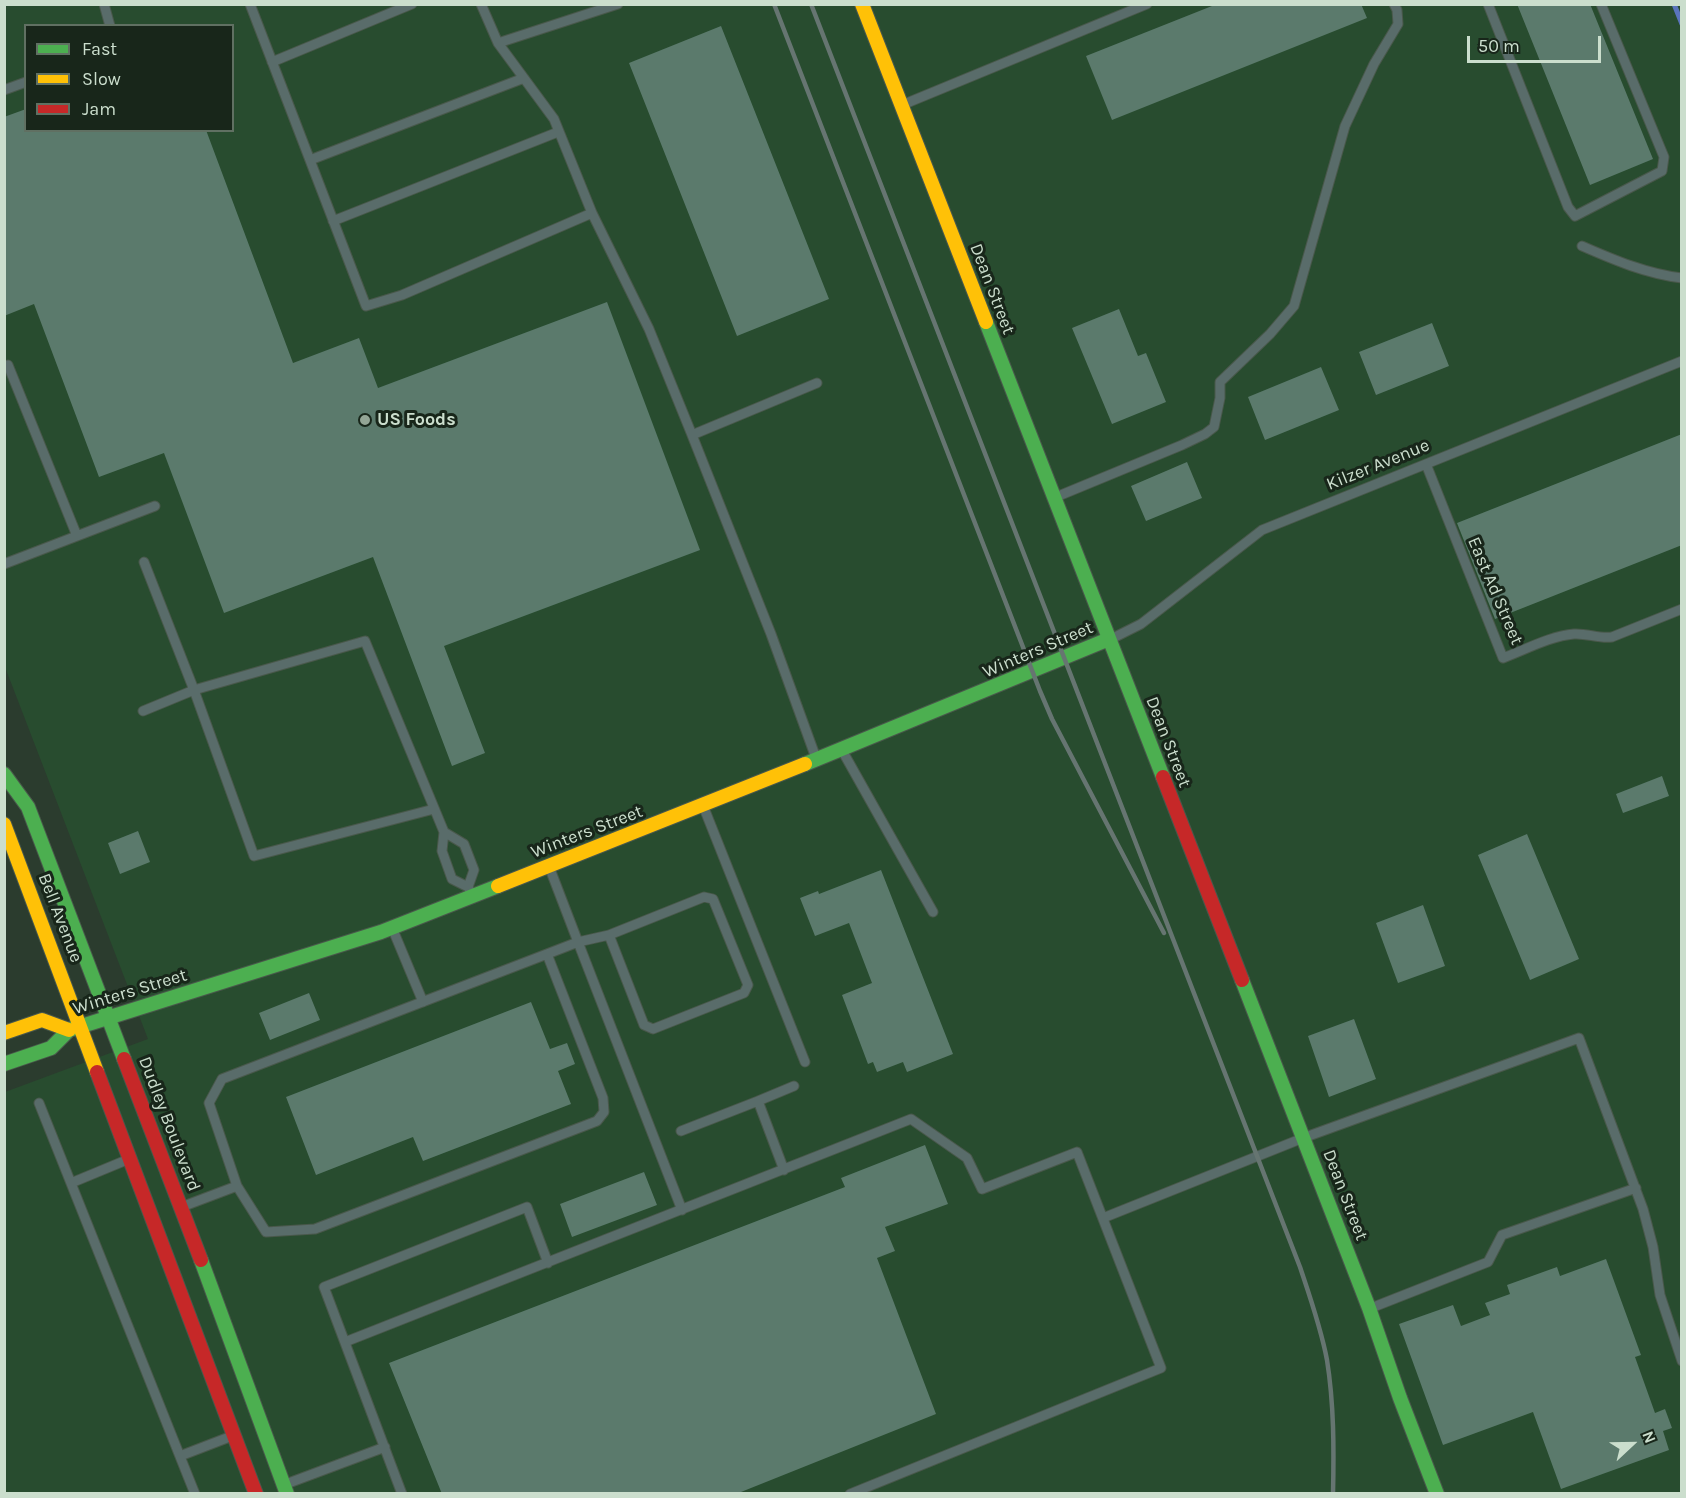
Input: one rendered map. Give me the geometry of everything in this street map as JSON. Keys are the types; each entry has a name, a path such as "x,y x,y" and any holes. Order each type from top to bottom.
{"street":[{"name":"Dean Street","path":"862,4 1369,1308 1437,1494"},
{"name":"Winters Street","path":"4,1064 51,1048 75,1028 392,927 470,892 549,866 704,806 1109,639"},
{"name":"Dudley Boulevard","path":"4,774 28,807 110,1017 285,1489"},
{"name":"Bell Avenue","path":"4,824 75,1028"},
{"name":"Winters Street","path":"4,1033 42,1020 75,1028"},
{"path":"75,1028 131,1158 256,1494"}],"lane":[{"path":"104,4 109,24"},
{"path":"250,4 366,306 402,295 592,213"},
{"path":"272,62 412,4"},
{"path":"481,4 498,43 554,119 592,213 649,329 771,634 816,760"},
{"path":"498,43 618,4"},
{"path":"901,106 1147,4"},
{"path":"1054,497 1205,434 1214,427 1220,398 1220,382 1270,334 1294,306 1345,126 1374,64 1398,24 1394,4"},
{"path":"1488,4 1568,207 1575,216 1662,171 1664,157 1601,4"},
{"path":"310,160 524,78"},
{"path":"4,90 24,83"},
{"path":"333,221 558,132"},
{"path":"1582,246 1612,260 1643,270 1682,278"},
{"name":"Kilzer Avenue","path":"1109,639 1141,624 1262,530 1682,361"},
{"path":"8,365 77,536"},
{"path":"692,435 817,383"},
{"name":"East Ad Street","path":"1426,464 1503,658 1563,635 1578,633 1605,638 1612,637 1682,609"},
{"path":"4,564 155,506"},
{"path":"144,562 194,690 254,856 434,809"},
{"path":"143,711 194,690 365,641 444,832 442,851 452,879 470,892 474,870 464,844 444,832"},
{"path":"842,750 933,912"},
{"path":"704,806 805,1062"},
{"path":"549,866 682,1210"},
{"path":"548,954 603,1098 604,1112 597,1121 315,1229 267,1233 237,1185 209,1103 222,1079 578,942 609,935 704,897 713,899 748,985 744,993 652,1029 644,1025 609,935"},
{"path":"392,927 423,1002"},
{"path":"1103,1218 1303,1138 1579,1038 1643,1209 1653,1247 1660,1295 1682,1361"},
{"path":"681,1131 794,1086"},
{"path":"758,1101 784,1170"},
{"path":"39,1103 195,1494"},
{"path":"345,1342 911,1119 967,1158 982,1189 1077,1152 1161,1368 850,1494"},
{"path":"71,1183 131,1158"},
{"path":"181,1207 237,1185"},
{"path":"1369,1308 1488,1262 1502,1235 1636,1188"},
{"path":"402,1494 324,1287 527,1207 548,1263"},
{"path":"180,1456 234,1435"},
{"path":"285,1489 385,1447"}],"shaded area":[{"path":"5,5 1681,5 1681,1493 5,1493 5,1092 148,1039 5,667"}],"building":[{"path":"1217,4 1361,4 1367,18 1112,120 1086,56"},
{"path":"1517,4 1590,4 1653,159 1590,185"},
{"path":"721,26 829,299 737,336 629,63"},
{"name":"US Foods","path":"24,110 24,132 207,132 293,363 359,338 378,388 607,302 700,550 444,646 485,753 452,766 373,557 224,613 164,453 99,477 34,304 4,316 4,117"},
{"path":"1119,309 1138,356 1146,353 1166,402 1112,424 1072,328"},
{"path":"1432,323 1449,366 1376,395 1359,352"},
{"path":"1321,367 1339,410 1265,440 1248,397"},
{"path":"1682,434 1682,545 1495,619 1457,523"},
{"path":"1187,462 1202,498 1146,521 1131,486"},
{"path":"1662,776 1669,796 1623,813 1616,794"},
{"path":"138,831 150,862 120,874 108,843"},
{"path":"1527,834 1579,959 1530,980 1478,855"},
{"path":"881,870 953,1054 907,1072 903,1062 877,1072 873,1062 868,1064 842,995 872,983 849,923 815,936 800,898 818,891 819,894"},
{"path":"1423,905 1445,966 1398,983 1376,923"},
{"path":"309,993 320,1020 270,1040 259,1013"},
{"path":"531,1002 550,1049 567,1043 575,1064 558,1071 571,1104 423,1161 413,1137 316,1175 286,1097"},
{"path":"1354,1019 1376,1079 1329,1097 1308,1036"},
{"path":"925,1145 948,1204 885,1227 895,1251 877,1258 936,1414 736,1494 442,1494 389,1363 845,1187 841,1178"},
{"path":"644,1172 657,1205 572,1237 560,1204"},
{"path":"1606,1259 1641,1355 1635,1357 1655,1413 1665,1409 1672,1428 1663,1431 1669,1450 1561,1489 1533,1412 1443,1445 1399,1324 1453,1305 1461,1326 1490,1315 1485,1303 1510,1294 1507,1285 1557,1267 1560,1276"}],"waterway":[{"path":"1674,4 1682,24"}],"railway":[{"path":"774,4 1040,691 1052,719 1164,933"},
{"path":"811,4 1300,1267 1327,1360 1333,1427 1333,1494"}],"traffic: fast":[{"path":"986,322 1163,777"},
{"path":"805,764 1109,639"},
{"path":"4,774 28,807 124,1059"},
{"path":"4,1064 51,1048 69,1030 381,932 498,886"},
{"path":"1242,980 1369,1308 1437,1494"},
{"path":"201,1260 287,1494"}],"traffic: slow":[{"path":"862,4 986,322"},
{"path":"498,886 805,764"},
{"path":"4,824 97,1072"},
{"path":"4,1033 42,1020 69,1030"}],"traffic: jam":[{"path":"1163,777 1242,980"},
{"path":"124,1059 201,1260"},
{"path":"97,1072 256,1494"}],"place":[{"name":"US Foods","path":"365,420"}]}
